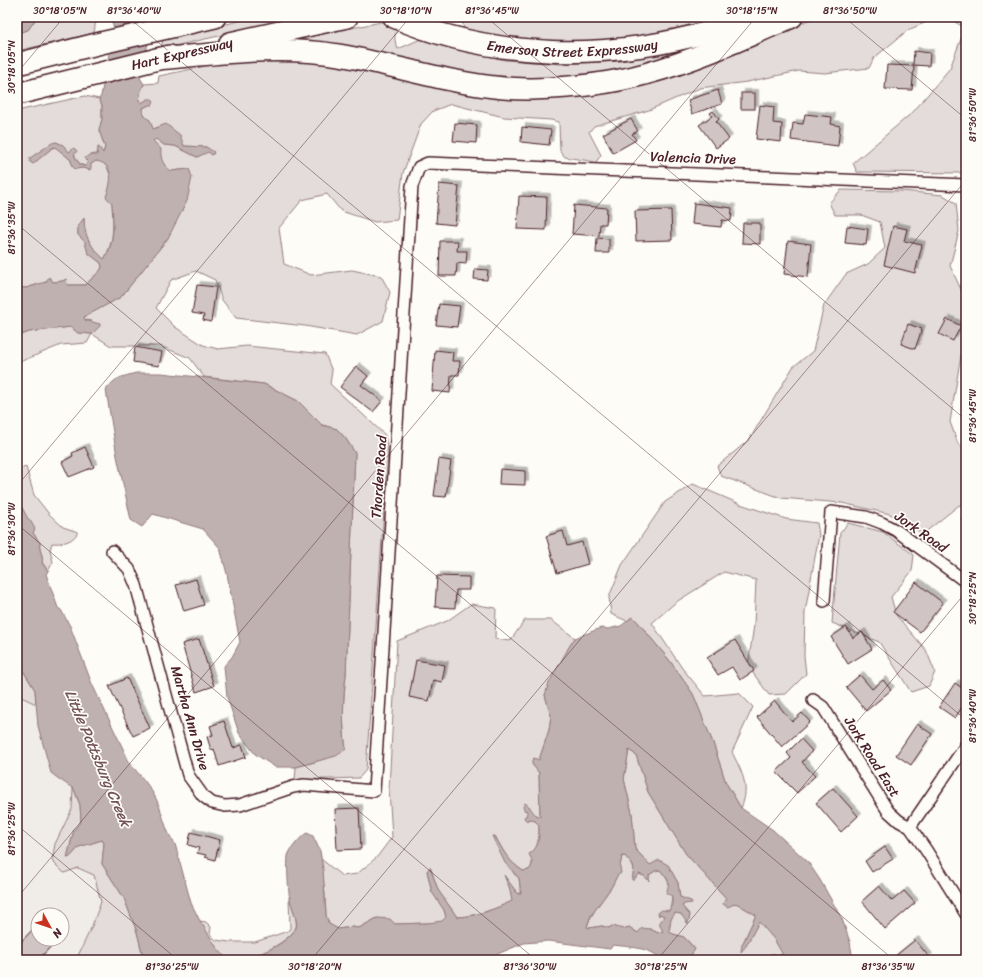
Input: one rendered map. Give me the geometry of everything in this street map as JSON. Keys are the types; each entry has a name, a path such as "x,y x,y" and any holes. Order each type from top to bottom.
{"highway":[{"name":"Hart Expressway","path":"17,64 215,17"},
{"name":"Hart Expressway","path":"17,94 156,59 348,17"},
{"name":"Emerson Street Expressway","path":"394,17 433,32 480,43 555,52 593,52 625,49 669,42 712,31 752,17"},
{"path":"156,59 287,50 314,52 340,56 462,82 488,86 531,89 598,84 645,74 711,51 792,17"}],"street":[{"name":"Valencia Drive","path":"419,167 428,163 966,185"},
{"name":"Thorden Road","path":"374,791 412,186 419,167"},
{"name":"Jork Road","path":"824,601 831,512 866,517 882,523 897,531 966,582"},
{"name":"Martha Ann Drive","path":"112,551 129,569 136,585 188,775 203,796 212,803 225,806 240,805 293,787 304,785 374,791"},
{"name":"Jork Road East","path":"813,700 823,708 888,811 899,821 910,827"},
{"path":"966,745 910,827 966,914"}],"shaded area":[{"path":"37,17 100,17 96,19 94,33 17,51 17,33 28,30"},
{"path":"256,17 303,17 161,49 163,39"},
{"path":"405,17 443,17 417,21 401,27 396,33 395,40 398,49 423,38 463,50 505,60 561,64 621,61 667,53 668,57 641,70 517,84 305,43 303,38"},
{"path":"462,17 720,17 667,31 613,40 562,42 520,39 464,31"},
{"path":"816,17 938,17 908,30 874,58 869,68 825,73 799,71 747,82 700,88 649,110 594,126 589,132 601,155 596,162 565,157 560,151 559,122 551,120 504,117 451,104 433,111 421,124 403,173 397,220 375,222 341,211 327,194 302,200 279,228 284,264 311,275 352,270 381,276 390,292 383,321 357,335 305,326 236,318 222,300 215,280 196,271 171,280 156,308 175,327 203,345 218,349 247,346 325,354 332,371 330,384 385,435 388,452 366,770 359,778 295,780 296,767 315,762 346,749 343,721 355,453 337,429 322,425 298,401 264,384 204,377 190,358 160,346 111,346 92,334 92,321 85,320 84,317 121,297 168,238 189,169 171,171 164,166 153,141 156,138 164,145 175,146 197,157 208,151 212,155 214,153 206,147 184,146 153,129 143,113 143,108 149,105 141,103 139,100 144,84 158,83 159,76 220,63 248,60 313,60 495,94 712,59"},
{"path":"947,17 966,17 966,173 857,172 853,163 913,112 950,68 965,28"},
{"path":"85,96 99,99 102,105 102,119 99,130 105,147 103,153 89,155 88,163 85,166 76,159 74,148 69,152 63,145 56,142 33,164 52,148 56,147 71,160 72,166 75,169 83,168 96,161 101,161 107,167 111,177 110,187 106,197 112,203 113,218 112,238 108,252 104,259 94,249 84,229 84,219 78,226 78,235 85,242 88,253 101,263 102,267 100,271 85,285 67,285 66,279 63,281 53,282 49,277 46,282 26,288 17,287 17,111"},
{"path":"841,190 902,191 943,195 956,203 959,231 950,266 966,300 966,324 950,422 958,444 966,451 966,502 958,506 923,534 890,514 842,503 781,498 721,476 717,466 749,440 793,367 813,351 824,305 846,274 868,264 885,248 880,222 861,215 835,215 829,203"},
{"path":"71,327 78,333 92,334 87,343 61,345 17,363 17,337 29,332"},
{"path":"17,465 20,469 26,467 34,495 49,514 63,527 78,532 67,542 52,543 50,550 53,562 48,571 42,562 40,543 33,533 17,498"},
{"path":"693,484 740,504 786,519 817,523 819,535 805,612 804,656 806,674 786,694 769,695 748,666 754,625 756,580 724,572 676,602 652,623 682,668 705,696 739,693 753,707 732,752 744,779 745,793 741,808 726,783 713,743 693,694 670,661 636,620 632,617 627,621 611,614 609,597 622,565 665,502"},
{"path":"848,523 883,532 914,555 912,571 891,597 896,615 926,650 935,672 929,686 911,692 879,642 832,623 840,533"},
{"path":"471,604 496,608 495,639 510,641 525,620 551,620 575,638 545,695 551,716 549,730 539,760 532,764 539,773 540,816 537,816 532,812 529,806 527,814 524,818 535,821 539,825 538,843 532,854 532,864 529,870 523,871 513,863 503,851 495,836 514,874 519,878 521,894 518,894 505,878 513,901 485,912 457,917 438,890 431,869 427,871 432,892 444,910 446,917 442,922 395,924 377,918 359,928 352,927 338,929 329,924 326,916 321,859 342,876 357,874 377,857 392,837 389,788 397,641 447,621"},
{"path":"17,653 24,672 35,690 36,704 17,695"},
{"path":"17,695 36,704 38,726 59,779 73,788 72,809 55,844 78,868 94,875 101,902 92,926 76,960 17,960"},
{"path":"629,750 636,755 648,792 686,854 726,898 728,906 736,903 756,915 742,945 746,946 759,921 774,939 784,955 772,954 745,960 688,960 695,949 684,937 673,934 669,931 671,919 675,913 681,914 688,923 690,915 682,907 684,904 680,897 678,883 668,865 650,865 635,849 632,813 624,779"},
{"path":"73,788 80,805 81,821 74,830 67,858 70,857 79,847 102,840 104,843 102,864 124,898 137,932 144,960 76,960 92,926 101,902 94,875 78,868 64,873 52,861 55,844 72,809"},
{"path":"622,856 625,856 633,867 632,880 634,880 639,874 649,880 649,875 660,870 667,879 671,889 672,900 669,911 665,910 660,914 664,916 664,931 658,933 650,929 638,933 629,927 623,929 612,926 609,928 602,926 587,927 595,911 614,883"},
{"path":"289,897 296,924 296,927 292,933 276,946 265,952 243,959 234,961 223,956 200,921 206,922 211,927 210,934 216,940 229,942 255,942 288,931 290,928"}],"water":[{"path":"17,17 37,17 28,30 17,33"},
{"path":"110,17 154,17 140,78 144,84 139,100 141,103 148,99 152,99 154,101 152,105 143,108 144,116 150,120 153,129 166,124 180,135 184,146 206,147 214,152 212,155 208,152 197,157 175,146 164,145 156,139 153,141 161,149 162,159 168,169 171,171 189,169 192,177 187,201 168,238 121,297 84,317 85,320 100,324 100,326 92,334 78,333 71,327 29,332 17,337 17,287 26,288 46,282 49,277 53,282 63,281 66,279 67,285 85,285 100,271 102,267 101,263 88,253 85,242 78,235 78,226 84,218 85,231 89,241 104,259 110,246 113,232 113,217 112,203 106,197 110,181 107,166 96,161 91,164 90,170 83,168 75,169 72,166 71,160 55,147 33,164 30,162 30,158 52,143 56,142 63,145 69,152 74,148 77,151 74,155 80,165 85,166 88,163 85,158 89,155 97,155 98,147 103,153 105,147 99,130 102,119 102,105 99,99 101,96 114,28"},
{"path":"136,373 161,373 264,384 298,401 322,425 337,429 355,453 343,721 346,749 336,756 296,767 275,767 255,754 239,733 227,697 224,666 232,657 240,642 227,574 220,548 203,529 153,514 142,527 131,520 117,456 106,390 116,380"},
{"name":"Little Pottsburg Creek","path":"17,498 35,529 33,533 40,543 42,563 48,571 46,574 58,608 61,610 70,626 92,684 127,757 127,760 151,790 157,801 168,833 175,844 191,903 200,921 217,948 226,958 230,960 144,960 137,932 124,898 102,864 104,843 102,840 79,847 70,857 67,858 74,830 81,821 80,805 74,789 51,773 38,726 35,690 24,672 17,653"},
{"path":"632,617 636,620 670,661 693,694 713,743 726,783 741,808 773,830 808,862 842,919 850,942 853,960 745,960 772,954 783,955 774,939 759,922 746,946 741,952 742,945 756,915 736,903 728,907 723,904 726,898 686,854 648,792 636,755 629,750 624,779 632,813 635,849 650,865 659,860 668,865 678,883 680,897 691,901 692,903 684,904 682,906 690,915 688,924 681,914 675,913 671,919 669,931 673,934 684,937 695,949 688,960 662,960 652,952 632,947 613,945 610,949 548,941 524,943 483,960 241,960 255,956 279,944 292,934 296,928 297,925 289,890 288,856 296,843 307,833 313,836 320,851 323,869 326,916 329,924 338,929 352,927 359,928 377,918 390,919 395,924 442,921 446,917 444,910 432,892 427,871 430,867 438,890 457,917 464,917 492,910 512,901 509,886 504,875 518,894 521,894 519,878 505,863 492,836 495,836 503,851 513,863 523,871 529,870 532,866 532,862 529,854 537,845 539,825 535,821 530,819 527,821 524,818 527,814 527,810 525,811 523,807 525,803 537,816 540,816 539,773 532,764 532,760 534,758 539,760 549,730 551,716 545,695 549,683 575,638 601,628 608,629 621,626","holes":["622,856 625,856 631,862 633,867 634,872 632,880 639,874 644,876 649,881 649,875 660,870 667,878 668,886 666,893 672,896 672,904 669,911 662,910 658,913 659,916 660,914 664,916 659,924 663,931 658,933 650,929 642,928 638,933 629,927 623,929 612,926 609,928 602,926 587,927 590,917 612,886 617,876 621,873 620,867"]}],"building":[{"path":"914,51 930,53 929,66 913,65"},
{"path":"887,65 914,66 912,90 885,89"},
{"path":"718,90 722,104 692,114 688,100"},
{"path":"741,93 755,93 755,109 741,109"},
{"path":"760,105 774,107 773,123 782,124 781,142 756,139"},
{"path":"713,111 719,119 716,122 729,139 716,148 699,125 712,116 710,113"},
{"path":"805,114 832,117 831,124 840,126 838,146 791,140 793,123 803,124"},
{"path":"631,119 638,131 632,134 636,140 613,153 603,134"},
{"path":"455,123 477,125 476,143 453,141"},
{"path":"522,127 551,130 549,145 521,142"},
{"path":"439,184 459,186 455,225 436,223"},
{"path":"519,196 547,197 546,230 517,229"},
{"path":"694,203 732,208 731,221 722,220 721,227 692,224"},
{"path":"574,205 607,208 606,224 600,224 599,236 572,234"},
{"path":"671,210 672,240 636,241 635,211"},
{"path":"743,223 760,223 760,244 742,243"},
{"path":"847,226 868,229 866,245 845,243"},
{"path":"893,226 907,229 904,241 922,245 915,273 884,265"},
{"path":"597,238 609,239 609,253 596,253"},
{"path":"440,241 458,241 457,251 467,251 466,264 457,263 456,276 439,276"},
{"path":"788,241 811,244 808,277 784,274"},
{"path":"475,269 488,270 487,280 474,279"},
{"path":"197,285 216,287 211,322 203,320 204,315 192,313"},
{"path":"439,304 460,306 457,327 436,325"},
{"path":"947,319 961,326 953,341 939,334"},
{"path":"908,324 922,329 915,349 901,344"},
{"path":"135,347 162,352 159,366 133,362"},
{"path":"435,350 453,352 452,361 460,361 459,375 451,375 450,393 432,391"},
{"path":"356,366 368,376 361,385 382,401 373,412 340,387"},
{"path":"85,447 94,467 69,477 62,462 73,456 72,453"},
{"path":"439,459 451,461 446,497 434,496"},
{"path":"500,469 525,471 525,485 499,484"},
{"path":"966,513 966,524 961,520"},
{"path":"563,531 567,546 582,542 588,564 557,573 546,536"},
{"path":"437,576 469,577 469,590 456,590 455,608 435,607"},
{"path":"196,579 204,605 184,611 176,585"},
{"path":"916,582 943,603 920,632 893,612"},
{"path":"846,627 853,638 862,632 872,649 848,664 831,637"},
{"path":"199,639 214,686 196,692 182,644"},
{"path":"735,640 754,671 740,680 732,667 718,675 707,658"},
{"path":"416,660 445,665 442,682 433,680 429,701 409,697"},
{"path":"860,675 872,689 883,680 891,690 866,711 846,687"},
{"path":"127,678 150,728 133,736 109,686"},
{"path":"955,683 966,691 966,701 955,718 939,707"},
{"path":"775,701 792,722 802,713 810,722 782,747 757,717"},
{"path":"224,721 233,748 242,745 246,757 219,766 214,749 211,750 207,737 213,735 210,726"},
{"path":"917,724 932,734 911,765 896,755"},
{"path":"801,739 812,751 802,762 815,776 797,793 776,772 791,758 787,753"},
{"path":"833,788 858,816 841,832 816,803"},
{"path":"359,808 361,849 337,850 335,809"},
{"path":"191,832 220,840 215,860 205,857 206,855 197,853 199,848 188,845"},
{"path":"885,847 893,859 872,872 865,861"},
{"path":"879,886 892,901 904,891 915,903 885,929 862,901"},
{"path":"30,932 30,947 50,947 38,960 17,960 17,946"},
{"path":"915,940 929,957 925,960 896,960 894,957"}]}
